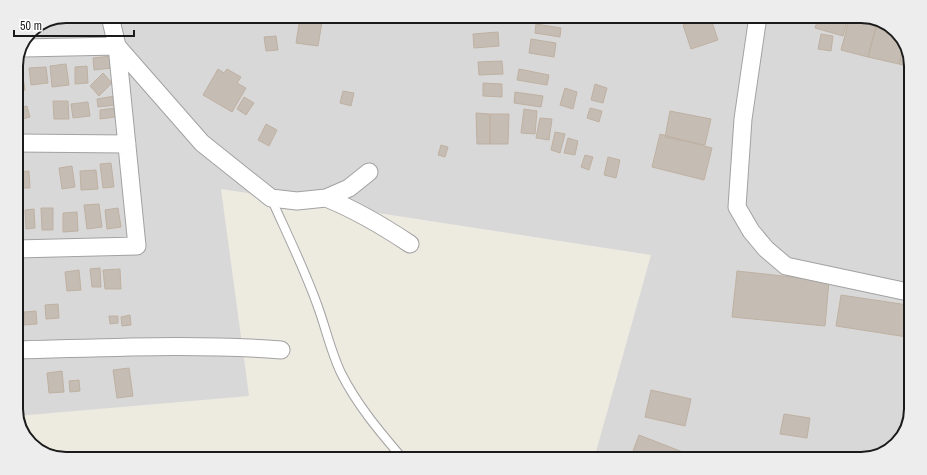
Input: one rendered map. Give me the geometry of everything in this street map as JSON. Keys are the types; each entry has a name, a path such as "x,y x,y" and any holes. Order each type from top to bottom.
{"street":[{"path":"23,249 136,246 117,46 112,23"},
{"path":"757,23 742,119 737,207 751,231 766,249 786,266 904,291"},
{"path":"27,48 117,46 202,143 271,198 297,201 326,198 349,188 369,172"},
{"path":"23,143 127,144"},
{"path":"326,198 348,206 410,244"},
{"path":"23,350 202,346 281,350"}],"lane":[{"path":"271,198 318,307 331,348 341,372 356,399 398,452"}],"shaded area":[{"path":"66,23 861,23 875,25 885,30 900,47 904,63 904,409 900,428 887,443 878,449 867,452 596,452 651,255 221,189 249,396 24,415 23,63 26,49 30,42 42,30 49,26"}],"building":[{"path":"299,23 322,23 318,46 296,43"},
{"path":"689,23 712,23 718,40 691,49 683,25"},
{"path":"817,23 847,23 843,36 815,28"},
{"path":"848,23 876,26 868,57 841,50"},
{"path":"536,24 561,28 560,37 535,33"},
{"path":"876,26 885,30 897,42 902,52 899,64 868,57"},
{"path":"498,32 499,46 474,48 473,34"},
{"path":"821,34 833,36 831,51 818,49"},
{"path":"276,36 278,50 266,51 264,37"},
{"path":"531,39 556,43 554,57 529,53"},
{"path":"902,52 904,66 899,64"},
{"path":"111,56 112,68 94,70 93,58"},
{"path":"502,61 503,74 479,75 478,62"},
{"path":"66,64 69,85 52,87 50,66"},
{"path":"87,66 88,83 75,84 75,67"},
{"path":"46,67 48,83 31,85 29,68"},
{"path":"218,69 224,73 227,69 241,77 237,83 246,88 232,112 203,95"},
{"path":"519,69 549,75 547,85 517,80"},
{"path":"103,73 112,83 99,96 90,86"},
{"path":"23,77 25,90 23,90"},
{"path":"483,83 502,84 502,97 483,96"},
{"path":"595,84 607,88 603,103 591,100"},
{"path":"565,88 577,92 573,109 560,105"},
{"path":"343,91 354,93 351,106 340,103"},
{"path":"515,92 543,96 541,107 514,103"},
{"path":"115,96 116,105 98,107 97,99"},
{"path":"244,97 254,103 246,115 237,109"},
{"path":"53,101 68,101 69,119 54,119"},
{"path":"88,102 90,116 73,118 71,104"},
{"path":"27,106 30,117 23,119 23,107"},
{"path":"114,108 115,117 100,119 100,110"},
{"path":"590,108 602,111 599,122 587,118"},
{"path":"524,109 537,111 535,134 521,133"},
{"path":"670,111 711,119 705,145 665,137"},
{"path":"476,113 490,114 490,144 477,144"},
{"path":"490,114 509,114 508,144 490,144"},
{"path":"540,118 552,119 549,140 536,138"},
{"path":"266,124 277,130 269,146 258,140"},
{"path":"555,132 565,134 560,153 551,150"},
{"path":"660,134 712,148 704,180 652,167"},
{"path":"568,138 578,141 575,155 564,153"},
{"path":"441,145 448,147 445,157 438,155"},
{"path":"585,155 593,157 589,170 581,167"},
{"path":"608,157 620,160 616,178 604,175"},
{"path":"111,163 114,187 103,188 100,164"},
{"path":"72,166 75,187 62,189 59,168"},
{"path":"96,170 98,189 81,190 80,171"},
{"path":"23,171 29,171 30,188 23,188"},
{"path":"99,204 102,227 87,229 84,205"},
{"path":"41,208 53,208 53,230 42,230"},
{"path":"118,208 121,227 107,229 105,210"},
{"path":"34,209 35,228 26,229 25,210"},
{"path":"77,212 78,231 63,232 63,213"},
{"path":"100,268 101,287 92,287 90,269"},
{"path":"120,269 121,289 105,289 103,270"},
{"path":"79,270 81,290 67,291 65,272"},
{"path":"737,271 829,281 825,326 732,317"},
{"path":"841,295 904,304 904,337 836,326"},
{"path":"58,304 59,318 46,319 45,305"},
{"path":"36,311 37,324 24,325 24,312"},
{"path":"130,315 131,325 122,326 121,317"},
{"path":"109,316 118,316 118,323 110,324"},
{"path":"129,368 133,396 117,398 113,370"},
{"path":"62,371 64,392 49,393 47,373"},
{"path":"79,380 80,391 70,392 69,381"},
{"path":"651,390 691,399 685,426 645,417"},
{"path":"784,414 810,418 807,438 780,434"},
{"path":"639,435 683,452 633,452"}]}
